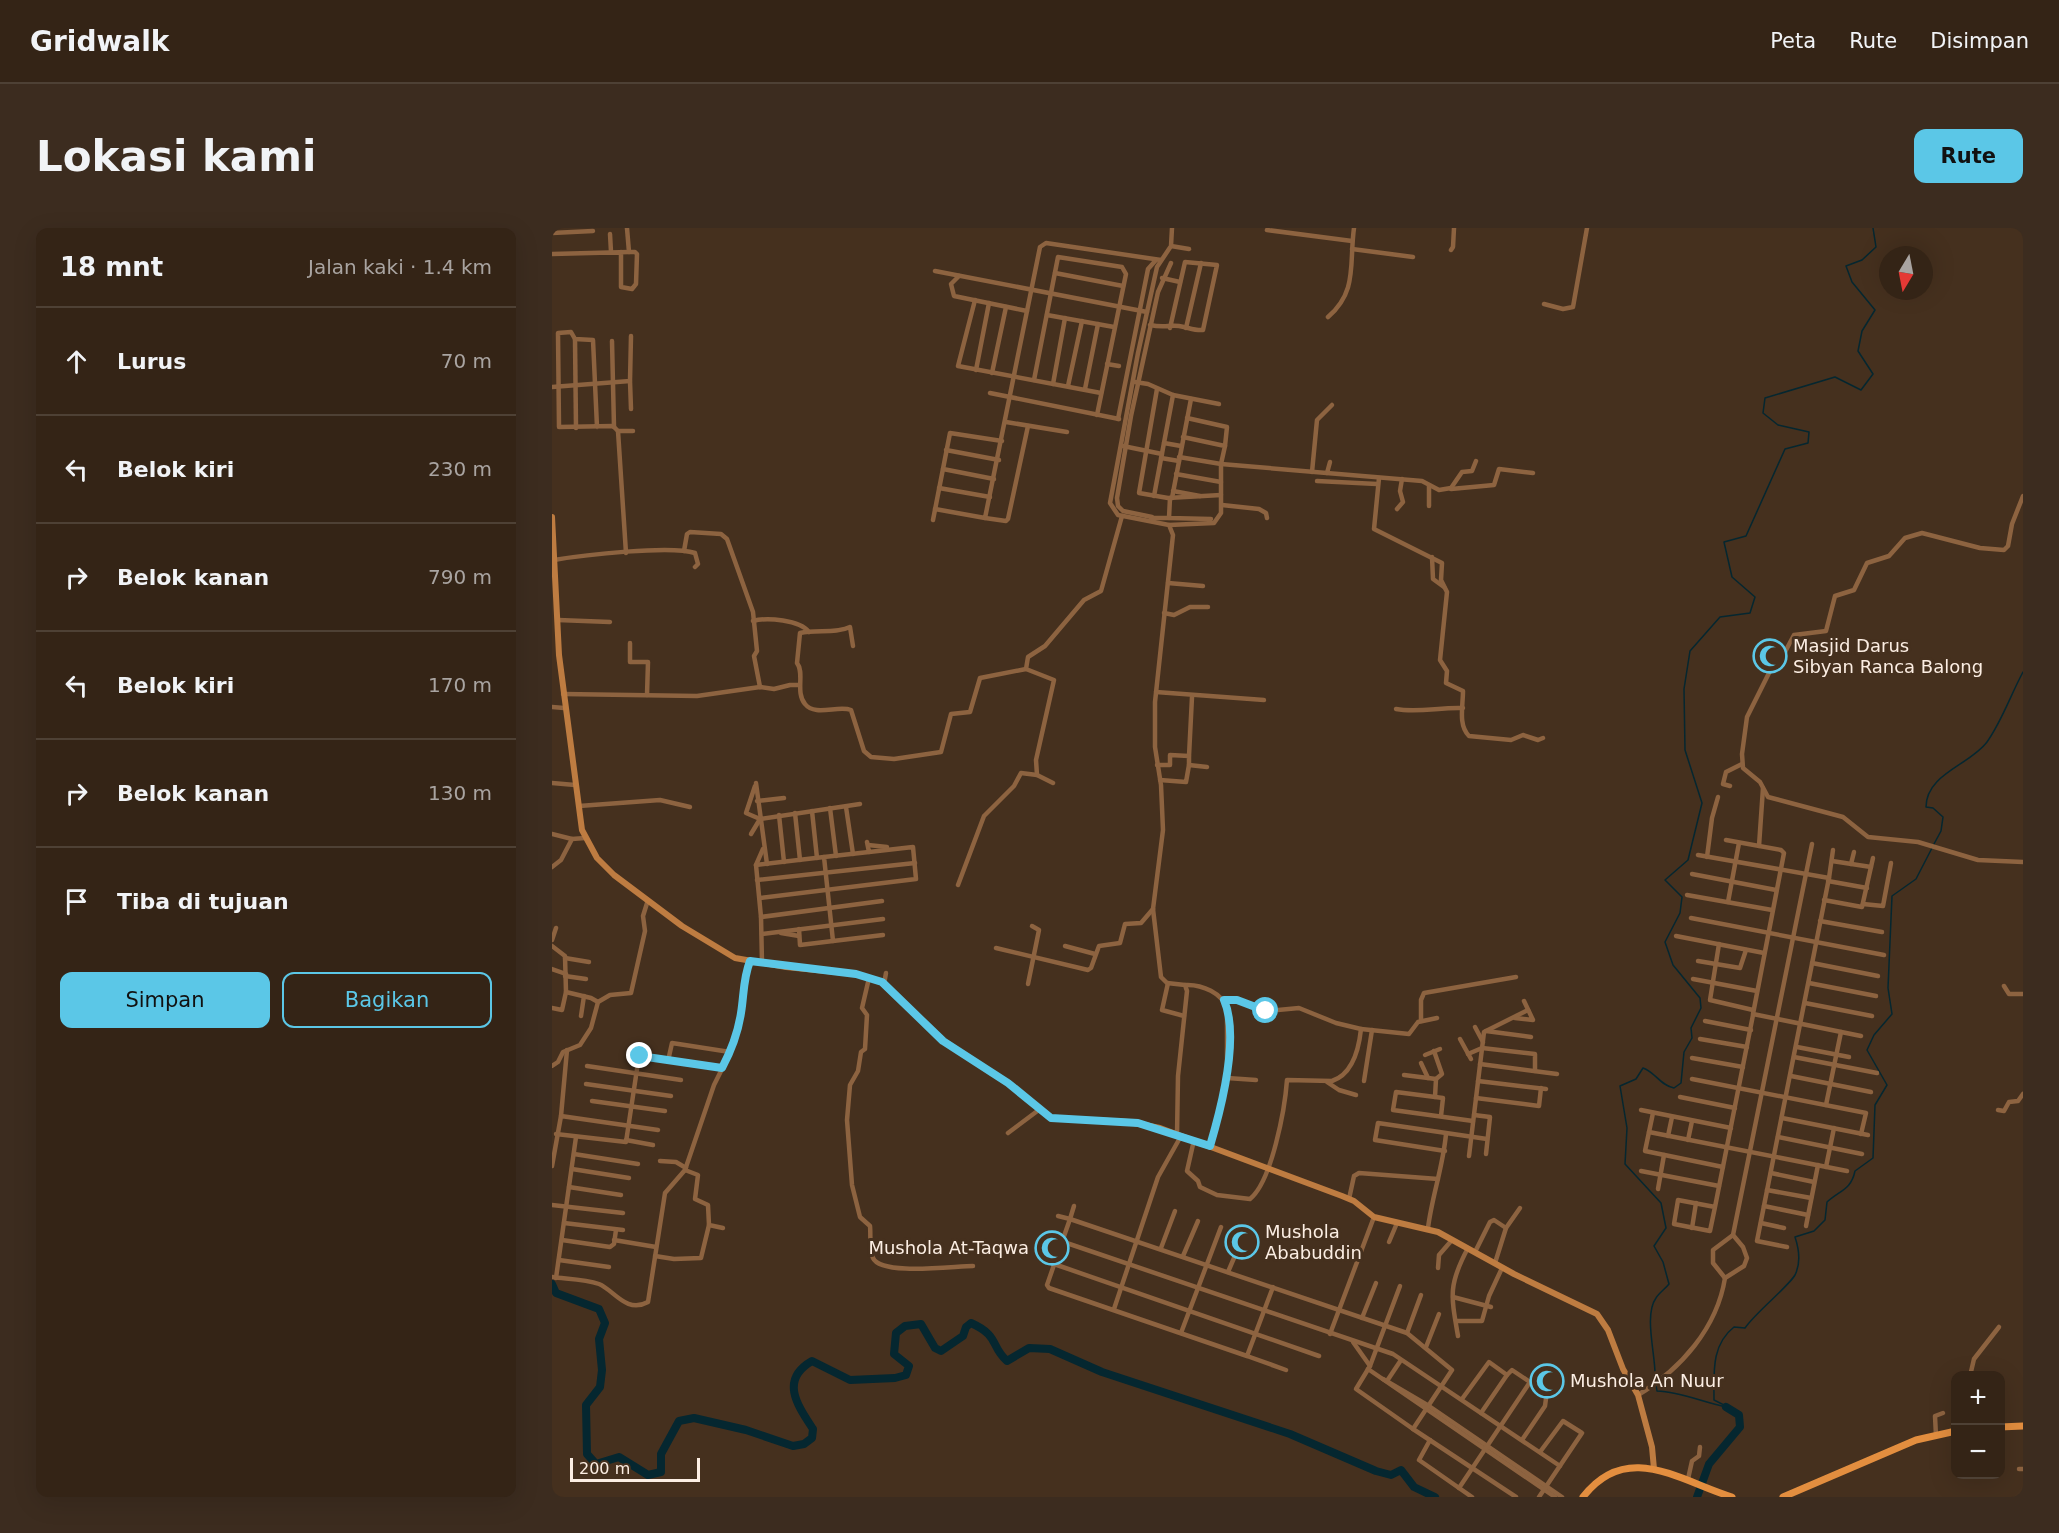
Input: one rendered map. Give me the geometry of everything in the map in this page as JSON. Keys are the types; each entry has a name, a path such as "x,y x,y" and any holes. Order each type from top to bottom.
{"main road":[{"path":"2005,1427 2023,1425"},
{"path":"1783,1497 1916,1440 1951,1432"},
{"path":"1583,1497 1595,1483 1618,1470 1654,1469 1690,1480 1732,1497"}],"street":[{"path":"627,228 629,252"},
{"path":"1118,419 1148,269 1171,246 1172,228"},
{"path":"1328,317 1345,299 1349,286 1354,228"},
{"path":"1451,250 1454,228"},
{"path":"1544,304 1563,309 1573,307 1587,228"},
{"path":"1266,230 1352,241"},
{"path":"552,233 593,231"},
{"path":"610,234 612,252"},
{"path":"985,518 999,460 1040,247 1046,243 1159,260"},
{"path":"1171,246 1189,249"},
{"path":"1352,249 1413,257"},
{"path":"552,254 612,252 621,252 629,252 638,254 636,284 632,289 621,287 621,252"},
{"path":"1034,380 1058,257 1126,270"},
{"path":"1097,415 1126,270 1131,257"},
{"path":"1159,260 1148,324 1127,417 1117,504 1124,511 1169,525 1214,523 1220,517 1221,464 1227,427 1187,418"},
{"path":"1148,324 1170,328 1177,326 1203,330 1218,266 1185,262 1170,328"},
{"path":"1150,309 1162,278 1172,263"},
{"path":"1186,328 1201,263"},
{"path":"935,271 1141,311 1150,309"},
{"path":"1055,273 1124,286"},
{"path":"959,276 951,284 952,294 1028,311"},
{"path":"1162,278 1180,282"},
{"path":"975,300 958,363 961,368 1101,393"},
{"path":"976,370 989,303"},
{"path":"992,373 1006,307"},
{"path":"1047,315 1114,327"},
{"path":"1053,384 1065,318"},
{"path":"1068,386 1082,321"},
{"path":"1085,389 1098,324"},
{"path":"576,428 575,339 572,332 557,334 555,387 559,427 576,428 597,427 633,431"},
{"path":"631,336 631,409"},
{"path":"575,339 593,340 597,427"},
{"path":"612,341 616,429 626,553"},
{"path":"1107,364 1119,366"},
{"path":"1127,375 1173,395 1219,405"},
{"path":"555,387 630,381"},
{"path":"1158,389 1138,491 1171,498 1221,495"},
{"path":"990,393 1118,419 1127,417"},
{"path":"1154,496 1173,395"},
{"path":"1169,518 1191,399"},
{"path":"1312,472 1317,420 1332,405"},
{"path":"1006,422 1066,432"},
{"path":"935,508 1006,521 1028,426"},
{"path":"933,520 946,450 952,432 1002,441"},
{"path":"1183,437 1225,446"},
{"path":"1164,443 1181,446"},
{"path":"1123,446 1146,450 1161,456 1221,464 1422,481 1438,490 1494,484 1499,469 1533,473"},
{"path":"1123,446 1110,503 1115,512 1122,516 1151,519 1211,519"},
{"path":"946,450 999,460"},
{"path":"1448,489 1462,472 1472,471 1476,461"},
{"path":"1327,473 1330,462"},
{"path":"943,469 994,479"},
{"path":"1176,474 1221,482"},
{"path":"1378,478 1374,530 1442,563 1442,580 1447,592 1440,660 1447,671 1446,683 1463,691 1462,725 1469,736 1511,740 1523,735 1538,740 1543,738"},
{"path":"1397,509 1403,502 1400,491 1402,479"},
{"path":"1317,481 1377,484"},
{"path":"1429,486 1429,506"},
{"path":"939,488 990,497"},
{"path":"1173,491 1202,496"},
{"path":"2023,496 2014,514 2007,548 2000,550 1980,548 1922,533 1911,536 1889,556 1868,563 1854,590 1836,593 1826,631 1794,635 1785,652 1779,656 1746,717 1742,764 1771,799 1846,819 1864,836 1918,842 1978,860 2023,862"},
{"path":"1222,505 1259,509 1266,513 1267,518"},
{"path":"1026,669 1028,657 1046,646 1084,600 1104,587 1122,516"},
{"path":"552,517 558,620 555,636 575,785 585,838 604,866 718,949 750,961 869,978 884,984 943,1041 1008,1083 1055,1120 1129,1122 1194,1140 1349,1199 1374,1218 1428,1228 1502,1268 1597,1314 1608,1330 1623,1369 1638,1395 1652,1447 1654,1469"},
{"path":"1169,525 1173,535 1156,692 1156,765 1160,780 1163,830 1153,909 1161,977 1168,983 1203,988 1224,1000 1237,1000 1266,1011 1299,1008 1335,1023 1361,1029 1409,1034 1421,1021 1437,1018"},
{"path":"684,551 687,534 690,532 725,536 753,612 757,651 754,656 760,687"},
{"path":"554,560 626,553 684,551 695,553 698,564 695,567"},
{"path":"1432,557 1433,579 1435,583 1445,587"},
{"path":"1168,583 1203,586"},
{"path":"1164,613 1174,615 1190,607 1208,607"},
{"path":"753,621 765,619 787,623 804,627 809,632"},
{"path":"558,620 610,622"},
{"path":"853,646 850,627 799,635 797,663 800,667 799,685 803,700 808,707 851,710 868,755 894,759 941,752 951,714 969,712 980,678 1026,669 1054,680 1036,760 1037,775"},
{"path":"630,643 630,662 648,662 647,695"},
{"path":"1759,651 1769,649 1779,656"},
{"path":"563,694 697,696 760,687 778,689 799,685"},
{"path":"1156,692 1192,697 1264,700"},
{"path":"1160,780 1186,782 1192,697"},
{"path":"552,707 564,708"},
{"path":"1396,709 1430,711 1444,707 1462,708"},
{"path":"1156,765 1170,765 1170,755 1189,756"},
{"path":"1730,786 1723,784 1726,772 1742,764"},
{"path":"1189,765 1207,767"},
{"path":"958,885 984,816 1014,786 1021,773 1037,775 1053,783"},
{"path":"552,783 575,785"},
{"path":"766,864 763,849 760,819 757,801 756,783 746,813 760,819 860,804"},
{"path":"1759,846 1763,788"},
{"path":"1707,857 1712,818 1718,797"},
{"path":"757,801 784,798"},
{"path":"579,806 660,800 690,807"},
{"path":"846,807 853,854"},
{"path":"830,808 836,856"},
{"path":"812,811 817,858"},
{"path":"795,813 800,860"},
{"path":"778,815 784,862"},
{"path":"751,834 760,819"},
{"path":"552,834 572,839 585,838"},
{"path":"552,867 561,860 572,839"},
{"path":"1715,1207 1678,1200 1674,1224 1710,1231 1715,1207 1719,1186 1727,1148 1747,1047 1783,852 1726,840"},
{"path":"1728,902 1739,843"},
{"path":"869,852 868,844 893,848"},
{"path":"1725,1278 1713,1263 1713,1250 1733,1235 1812,844"},
{"path":"756,865 913,847 917,878 760,898"},
{"path":"762,963 760,898 756,865 763,849"},
{"path":"1787,1247 1757,1240 1797,1047 1833,850"},
{"path":"1851,864 1854,852"},
{"path":"1698,855 1806,874 1867,888"},
{"path":"824,857 833,941"},
{"path":"1863,904 1873,858"},
{"path":"1832,861 1871,867"},
{"path":"757,880 915,863"},
{"path":"1824,900 1861,907 1863,904 1883,906 1891,863"},
{"path":"1692,874 1776,890"},
{"path":"1687,895 1773,910"},
{"path":"552,1066 567,1050 580,1045 591,1028 598,1002 605,996 629,994 632,991 645,931 643,916 648,900"},
{"path":"761,917 882,901"},
{"path":"996,948 1086,970 1091,968 1095,954 1101,945 1120,943 1125,924 1141,923 1153,909"},
{"path":"1691,918 1884,955"},
{"path":"762,934 883,919"},
{"path":"1820,921 1882,932"},
{"path":"1028,984 1039,929 1032,926"},
{"path":"552,940 556,928"},
{"path":"799,929 800,945 883,935"},
{"path":"776,932 800,936"},
{"path":"1676,936 1764,954"},
{"path":"1719,944 1711,1002 1778,1021 1861,1036"},
{"path":"552,946 565,958 566,992 562,1010 552,1008"},
{"path":"1065,946 1095,954"},
{"path":"1698,961 1741,968 1746,950"},
{"path":"565,958 589,962"},
{"path":"576,1137 559,1260 554,1277 596,1283 619,1301 645,1304 665,1193 685,1169 714,1085 730,1052 741,1013 743,986 750,961"},
{"path":"1812,963 1878,976"},
{"path":"552,969 565,975 586,979"},
{"path":"884,984 886,973"},
{"path":"1421,1021 1421,1000 1424,993 1516,977"},
{"path":"869,978 862,1008 867,1016 865,1049 860,1054 858,1071 850,1085 847,1120 852,1185 860,1217 870,1226 872,1258 880,1265 897,1269 973,1266"},
{"path":"1693,979 1757,991"},
{"path":"1168,983 1162,1010 1184,1016"},
{"path":"1809,983 1876,996"},
{"path":"1114,1309 1158,1177 1179,1135 1187,994 1185,985"},
{"path":"2004,986 2009,994 2023,994"},
{"path":"566,992 598,1002"},
{"path":"581,1016 584,996"},
{"path":"1210,1146 1227,1078 1229,1038 1224,1000"},
{"path":"1513,1018 1533,1020 1524,1001"},
{"path":"1805,1003 1872,1016"},
{"path":"1486,1031 1528,1010"},
{"path":"1505,1034 1507,1021"},
{"path":"1705,1021 1750,1030"},
{"path":"1475,1027 1483,1045"},
{"path":"1194,1140 1187,1171 1198,1181 1200,1187 1209,1192 1250,1199 1257,1192 1269,1167 1286,1110 1287,1080 1332,1081 1344,1075 1358,1052 1361,1029"},
{"path":"1364,1081 1372,1030"},
{"path":"1486,1031 1531,1037"},
{"path":"1469,1156 1486,1031"},
{"path":"1826,1105 1841,1032"},
{"path":"1460,1039 1469,1057 1483,1045"},
{"path":"1700,1039 1747,1047"},
{"path":"668,1060 672,1043 730,1052"},
{"path":"1483,1045 1535,1054 1535,1071"},
{"path":"1797,1047 1849,1057"},
{"path":"552,1166 561,1116 567,1050"},
{"path":"1404,1075 1436,1079 1442,1074 1437,1050 1425,1055"},
{"path":"626,1140 639,1056 722,1068"},
{"path":"1794,1057 1877,1073"},
{"path":"1692,1058 1743,1067"},
{"path":"1421,1063 1428,1078"},
{"path":"1480,1064 1557,1074"},
{"path":"587,1066 681,1080"},
{"path":"1791,1076 1871,1092"},
{"path":"1227,1078 1257,1080"},
{"path":"1435,1097 1436,1079"},
{"path":"1692,1079 1866,1113 1862,1134"},
{"path":"1324,1081 1339,1090 1356,1095"},
{"path":"1476,1098 1539,1106 1544,1089 1478,1081"},
{"path":"586,1084 671,1096"},
{"path":"1441,1116 1443,1098 1396,1092 1393,1110 1473,1121"},
{"path":"1998,1110 2004,1111 2010,1102 2018,1101 2023,1094"},
{"path":"1680,1097 1735,1108"},
{"path":"592,1101 665,1112"},
{"path":"1008,1133 1040,1109"},
{"path":"1641,1110 1731,1128"},
{"path":"1653,1113 1645,1151 1723,1167"},
{"path":"1474,1115 1490,1117 1486,1154"},
{"path":"561,1116 658,1130"},
{"path":"1668,1136 1672,1117"},
{"path":"1782,1118 1868,1135"},
{"path":"1688,1140 1692,1120"},
{"path":"1445,1151 1375,1140 1378,1123 1488,1139"},
{"path":"1826,1167 1834,1128"},
{"path":"1649,1132 1847,1171"},
{"path":"556,1134 622,1143 626,1140 653,1144"},
{"path":"1428,1228 1431,1203 1445,1151 1446,1134"},
{"path":"1778,1137 1862,1154"},
{"path":"574,1154 638,1164"},
{"path":"1658,1189 1664,1155"},
{"path":"655,1256 701,1258 709,1226 708,1206 695,1199 698,1175 676,1162 660,1161"},
{"path":"1806,1226 1818,1165"},
{"path":"572,1169 628,1178"},
{"path":"1641,1171 1719,1186"},
{"path":"1349,1199 1354,1178 1359,1173 1438,1179"},
{"path":"1771,1173 1814,1182"},
{"path":"569,1187 621,1195"},
{"path":"1767,1190 1811,1198"},
{"path":"1692,1228 1696,1203"},
{"path":"552,1205 623,1213"},
{"path":"1074,1206 1047,1287 1286,1370"},
{"path":"1764,1206 1808,1215"},
{"path":"1495,1263 1506,1228 1520,1208"},
{"path":"1161,1248 1174,1211"},
{"path":"1059,1216 1161,1248 1407,1333 1452,1370 1413,1429"},
{"path":"1330,1334 1374,1218"},
{"path":"1183,1256 1198,1221"},
{"path":"1458,1336 1453,1297 1454,1273 1492,1221 1506,1228"},
{"path":"564,1223 623,1230"},
{"path":"1389,1242 1397,1223"},
{"path":"1761,1223 1784,1228"},
{"path":"709,1226 723,1228"},
{"path":"1181,1333 1205,1264 1221,1227"},
{"path":"562,1240 610,1247 616,1230"},
{"path":"1638,1395 1666,1377 1711,1322 1720,1304 1725,1278 1744,1266 1747,1258 1743,1247 1733,1235"},
{"path":"1049,1237 1130,1263 1353,1342 1377,1348 1442,1386 1560,1466"},
{"path":"1228,1272 1243,1237"},
{"path":"614,1240 656,1248"},
{"path":"1438,1268 1439,1255 1452,1240"},
{"path":"559,1260 609,1267"},
{"path":"1054,1264 1319,1356"},
{"path":"1456,1321 1481,1322 1502,1268"},
{"path":"1362,1318 1376,1283"},
{"path":"1400,1286 1369,1368 1356,1389 1516,1497"},
{"path":"1247,1356 1273,1287"},
{"path":"1407,1333 1421,1295"},
{"path":"1453,1297 1488,1306"},
{"path":"1426,1347 1438,1314"},
{"path":"1971,1371 1974,1359 1999,1327"},
{"path":"1353,1342 1369,1368 1562,1497"},
{"path":"1386,1380 1401,1360"},
{"path":"1462,1399 1489,1362 1507,1375"},
{"path":"1481,1413 1512,1370 1530,1382 1536,1381 1545,1387 1546,1400 1522,1440"},
{"path":"1459,1488 1530,1382"},
{"path":"1936,1436 1935,1416 1943,1413"},
{"path":"1539,1497 1582,1434 1563,1420 1540,1452"},
{"path":"1430,1440 1419,1460 1472,1497"},
{"path":"1690,1480 1692,1461 1699,1456 1700,1447"},
{"path":"1546,1487 1555,1497"}],"waterway":[{"path":"1655,1380 1650,1326 1652,1306 1669,1284 1663,1262 1654,1246 1666,1228 1661,1203 1625,1164 1627,1128 1620,1086 1636,1079 1643,1068 1669,1087 1674,1088 1681,1083 1684,1052 1692,1038 1691,1028 1701,1008 1700,998 1673,965 1665,942 1680,913 1682,897 1665,880 1688,860 1702,803 1685,750 1684,689 1690,651 1720,617 1750,613 1755,597 1732,577 1724,542 1746,536 1785,449 1808,443 1809,432 1778,425 1763,413 1765,398 1835,377 1861,390 1873,374 1858,351 1862,331 1875,310 1852,282 1846,266 1862,260 1876,247 1873,228"},
{"path":"1934,844 1941,831 1943,817 1933,808 1926,807 1933,786 1987,742 2023,672"},
{"path":"1724,1405 1714,1400 1715,1360 1721,1342 1734,1327 1745,1328 1791,1280 1799,1261 1795,1237 1814,1231 1825,1220 1827,1202 1848,1186 1855,1171 1873,1158 1875,1105 1887,1085 1867,1050 1874,1035 1892,1014 1888,988 1892,896 1916,879 1932,848"},
{"path":"552,1284 556,1293 599,1309 605,1323 599,1339 602,1370 600,1387 586,1405 587,1454 596,1464 619,1457 648,1475 661,1472 661,1454 679,1421 694,1418 746,1430 793,1446 804,1444 812,1438 813,1429 794,1393 796,1376 802,1368 812,1361 850,1380 895,1378 906,1375 909,1366 894,1354 896,1333 905,1326 921,1324 935,1348 941,1351 963,1336 966,1327 971,1323 991,1337 1007,1361 1029,1348 1050,1349 1102,1372 1290,1434 1376,1471 1391,1475 1401,1470 1414,1487 1435,1497"},
{"path":"1656,1385 1657,1391 1683,1395 1726,1407"},
{"path":"1697,1497 1709,1464 1740,1427 1739,1415 1726,1407"}],"place":[{"name":"Masjid Darus Sibyan Ranca Balong","path":"1770,656"},
{"name":"Mushola Ababuddin","path":"1242,1242"},
{"name":"Mushola At-Taqwa","path":"1052,1248"},
{"name":"Mushola An Nuur","path":"1547,1381"}],"route":[{"path":"640,1056 722,1068 735,1037 741,1013 745,974 750,961 856,974 882,982 943,1041 1008,1083 1055,1120 1138,1123 1160,1128 1210,1146 1225,1095 1227,1078 1229,1038 1224,1000 1237,1000 1266,1011"}]}
